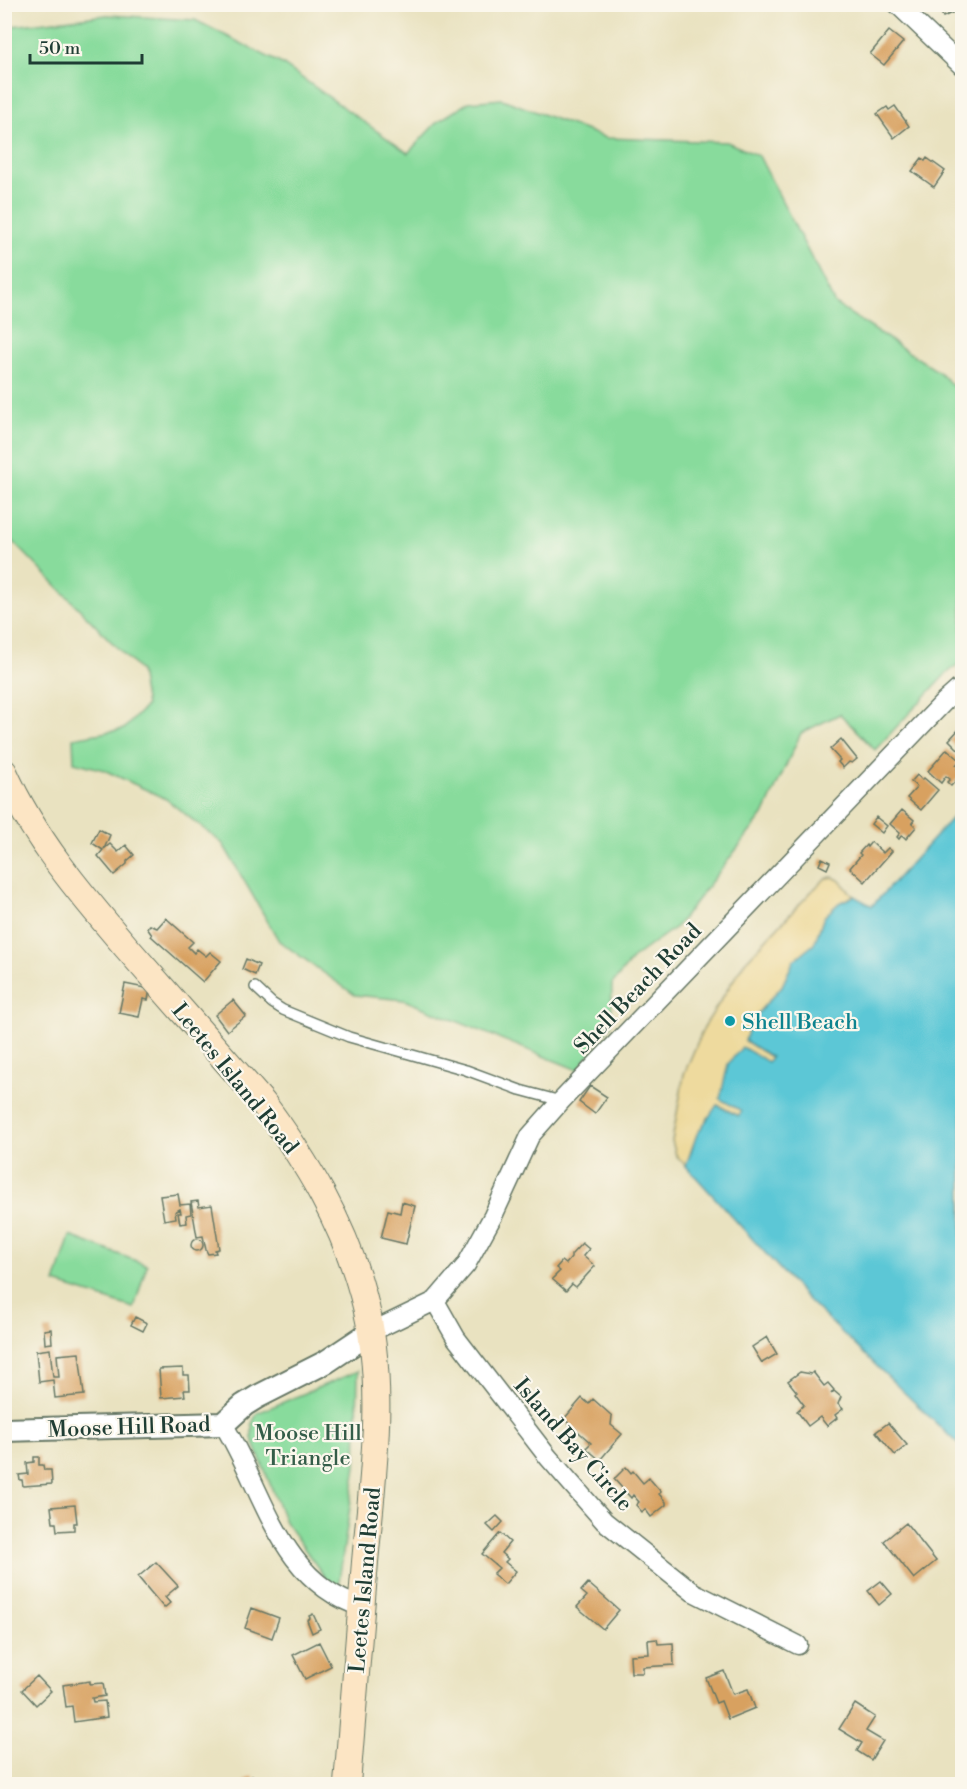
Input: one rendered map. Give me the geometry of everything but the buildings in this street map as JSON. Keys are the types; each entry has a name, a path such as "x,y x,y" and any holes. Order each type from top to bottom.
{"main road":[{"name":"Leetes Island Road","path":"4,772 33,827 74,886 263,1103 295,1147 328,1204 343,1236 364,1297 371,1332 377,1402 374,1469 347,1785"}],"street":[{"path":"897,4 963,66"},
{"name":"Shell Beach Road","path":"371,1332 435,1301 466,1265 493,1216 530,1136 944,702 963,686"},
{"name":"Island Bay Circle","path":"435,1301 456,1338 540,1448 604,1521 693,1592 798,1645"},
{"name":"Moose Hill Road","path":"4,1430 223,1424 256,1397 326,1362 371,1332"},
{"path":"223,1424 244,1460 271,1521 290,1553 307,1573 332,1594 347,1603 362,1607"}],"lane":[{"path":"255,987 283,1010 349,1037 466,1070 520,1090 561,1101"}],"green space":[{"path":"107,15 195,20 282,64 408,153 437,122 469,102 502,99 606,138 727,142 759,156 835,304 939,372 962,395 962,661 944,676 875,750 840,714 801,733 763,815 677,926 634,957 612,984 611,1025 578,1070 404,1000 355,995 279,941 223,844 166,799 104,770 74,762 73,738 124,729 146,706 140,671 5,533 4,27"},
{"path":"70,1236 147,1265 134,1308 55,1283"},
{"name":"Moose Hill Triangle","path":"358,1371 356,1466 337,1594 285,1522 252,1438 252,1424 257,1413"}],"sand":[{"name":"Shell Beach","path":"833,877 839,880 854,896 839,903 824,917 814,945 794,960 782,986 757,1014 745,1041 771,1057 739,1116 718,1105 697,1134 686,1166 676,1155 672,1141 684,1074 704,1027 744,963 813,890 826,878"}],"water":[{"path":"962,807 962,1448 808,1300 686,1166 697,1134 717,1105 738,1116 742,1111 720,1099 728,1064 742,1047 768,1062 771,1057 745,1041 749,1027 757,1014 782,986 794,960 814,944 824,917 839,903 854,896 872,906"}],"place":[{"name":"Shell Beach","path":"730,1021"}]}
